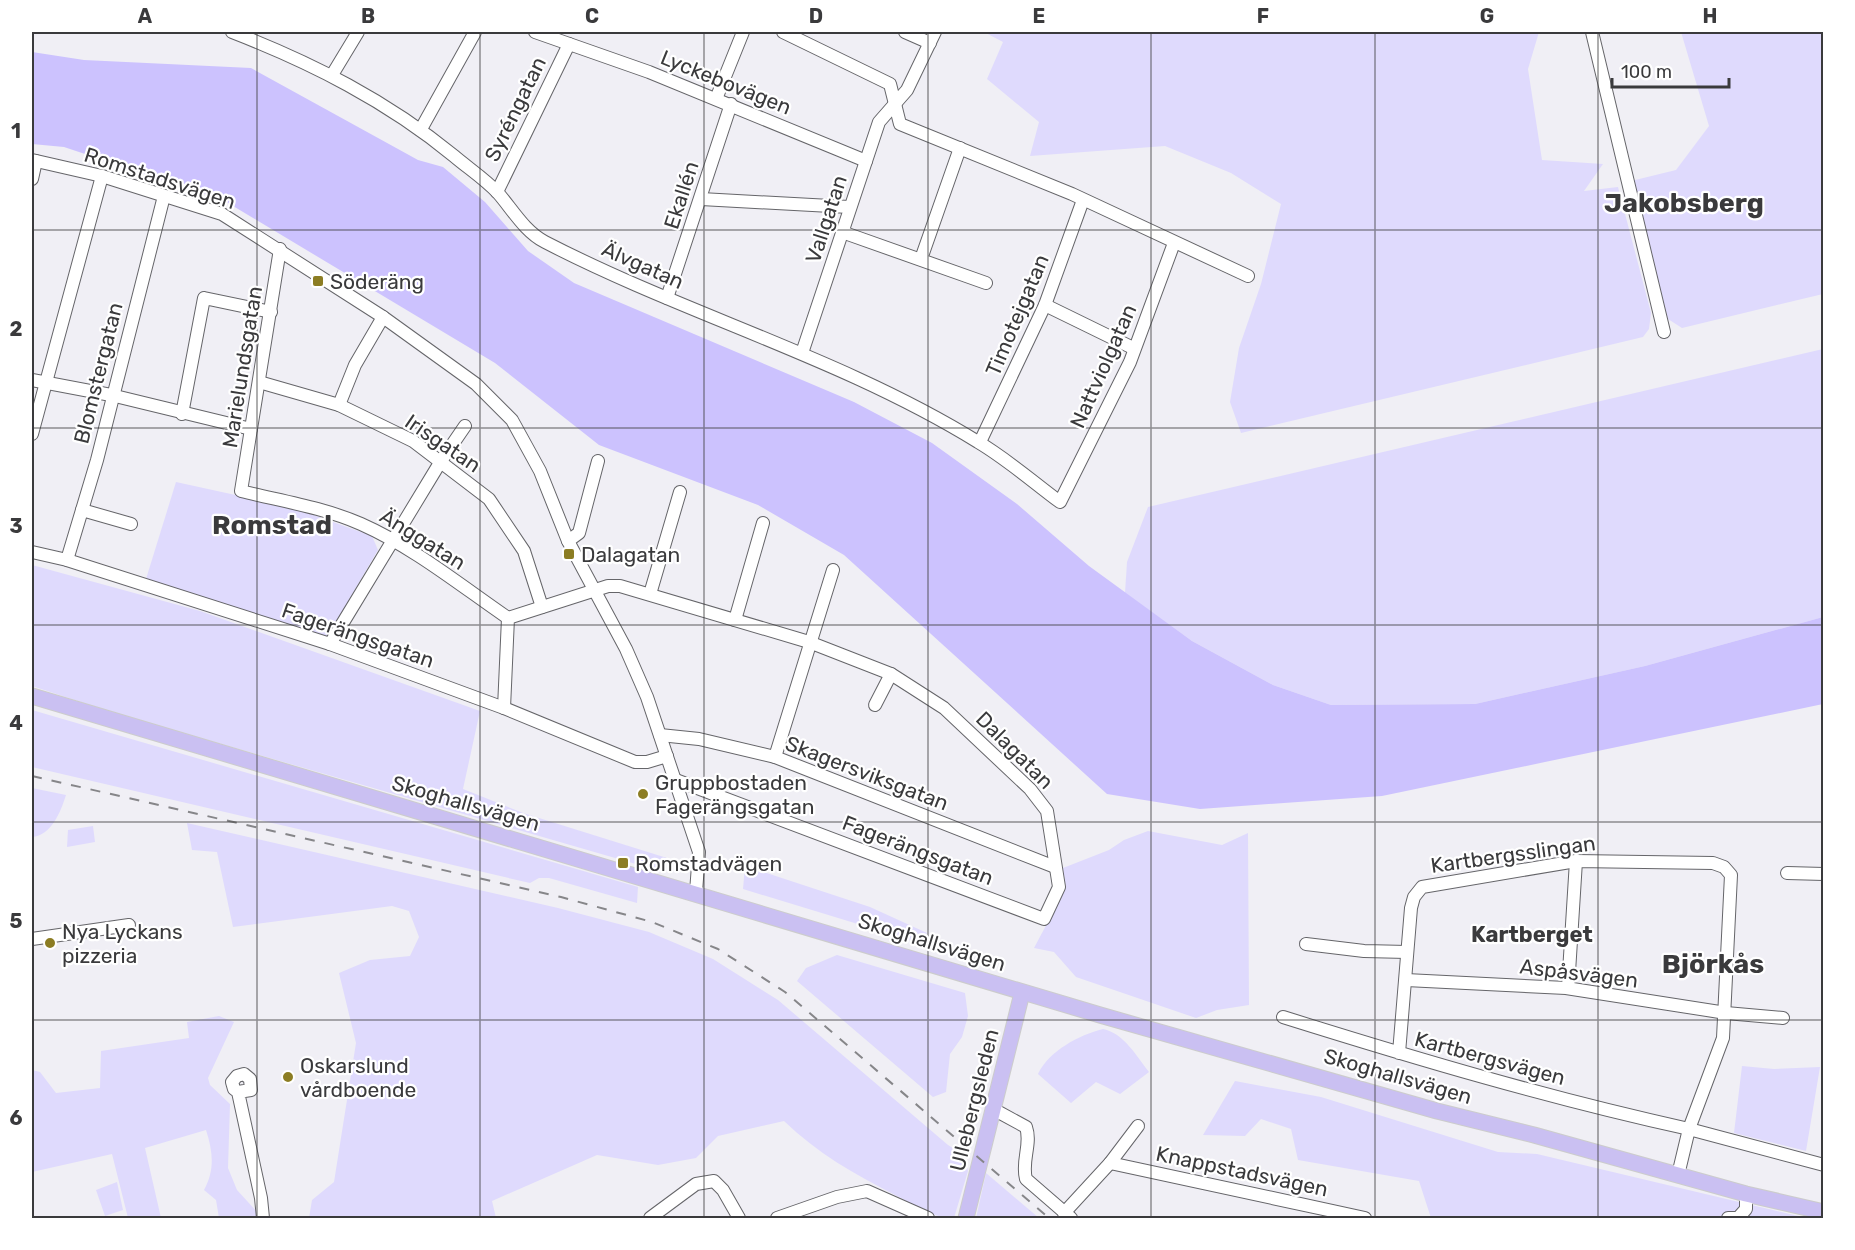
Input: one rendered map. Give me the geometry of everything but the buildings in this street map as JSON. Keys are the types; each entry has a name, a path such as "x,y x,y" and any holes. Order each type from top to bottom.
{"main road":[{"name":"Skoghallsvägen","path":"32,696 696,892 1022,993 1437,1111 1746,1194 1824,1212"},
{"name":"Ullebergsleden","path":"966,1218 1022,993"}],"street":[{"name":"Älvgatan","path":"232,32 332,75 391,108 421,129 497,192 520,221 541,240 667,298 802,353 911,404 980,442 1060,502"},
{"path":"332,75 358,32"},
{"path":"421,129 475,32"},
{"name":"Lyckebovägen","path":"535,32 730,104 866,160"},
{"path":"716,99 743,32"},
{"path":"783,32 890,84 900,124 1022,173 1248,276"},
{"path":"905,32 933,37"},
{"path":"1592,32 1664,332"},
{"name":"Vallgatan","path":"802,353 879,122 907,90 933,37"},
{"name":"Syréngatan","path":"497,192 569,44"},
{"name":"Ekallén","path":"667,298 730,104"},
{"path":"921,259 960,147"},
{"path":"32,179 34,160"},
{"name":"Romstadsvägen","path":"34,160 102,177 222,214 383,317 476,384 512,420 540,471 568,541 626,649 660,735 699,852 696,892"},
{"path":"32,434 102,177"},
{"name":"Blomstergatan","path":"67,560 97,460 111,395 164,196"},
{"path":"701,199 849,207"},
{"name":"Timotejgatan","path":"980,442 1046,305 1083,200"},
{"path":"842,232 986,283"},
{"name":"Nattviolgatan","path":"1060,502 1130,362 1133,348 1177,244"},
{"name":"Marielundsgatan","path":"241,491 280,249"},
{"path":"182,414 204,298 270,312"},
{"path":"1046,305 1133,348"},
{"path":"339,405 355,365 383,317"},
{"path":"32,380 111,395 251,429"},
{"name":"Irisgatan","path":"259,382 339,405 413,441 441,461 489,500 524,551 542,607"},
{"path":"330,644 395,541 441,461 465,426"},
{"path":"568,541 579,533 598,461"},
{"name":"Änggatan","path":"241,491 303,504 359,523 395,541 508,618"},
{"path":"650,594 680,492"},
{"path":"82,510 131,524"},
{"path":"735,620 763,523"},
{"name":"Fagerängsgatan","path":"32,552 67,560 330,644 504,708 635,762 647,762 666,756"},
{"path":"775,757 833,570"},
{"name":"Dalagatan","path":"508,618 608,586 620,586 809,642 891,675 944,708 1030,789 1047,811 1059,887 1044,920"},
{"path":"504,708 508,618"},
{"path":"875,705 891,675"},
{"name":"Skagersviksgatan","path":"660,735 699,739 775,757 1055,867"},
{"name":"Fagerängsgatan","path":"676,780 1044,920"},
{"path":"1568,988 1576,861"},
{"name":"Kartbergsslingan","path":"1400,1053 1407,952 1414,897 1422,887 1576,861 1713,863 1728,871 1732,880 1726,1013 1723,1038 1689,1129 1678,1174"},
{"path":"1787,873 1824,874"},
{"path":"32,939 129,925"},
{"path":"1306,944 1364,951 1407,952"},
{"name":"Aspåsvägen","path":"1406,980 1568,988 1726,1013 1783,1018"},
{"name":"Kartbergsvägen","path":"1283,1017 1400,1053 1562,1098 1824,1165"},
{"path":"238,1092 261,1198 263,1218"},
{"path":"993,1109 1026,1127 1030,1137 1024,1163 1026,1179 1068,1216 1138,1126"},
{"name":"Knappstadsvägen","path":"1110,1163 1315,1213 1365,1218"},
{"path":"650,1218 696,1184 714,1181 723,1190 739,1218"},
{"path":"777,1218 837,1197 867,1191 928,1218"},
{"path":"1728,1218 1738,1218 1746,1209 1746,1194"}],"shaded area":[{"path":"984,32 1539,32 1528,69 1542,160 1603,164 1584,191 1618,187 1651,313 1649,329 1643,337 1241,433 1230,402 1239,348 1261,284 1281,204 1231,173 1165,146 1030,156 1039,122 987,79 1003,42"},
{"path":"1681,32 1823,32 1823,294 1682,328 1668,319 1631,181 1676,170 1709,126"},
{"path":"32,52 84,60 251,68 418,160 443,167 485,202 528,251 574,283 854,402 932,443 1017,504 1089,566 1192,641 1273,685 1331,705 1475,704 1645,666 1823,617 1823,704 1382,796 1200,809 1107,794 844,555 758,505 599,445 495,363 223,200 64,147 32,144"},
{"path":"1823,349 1823,617 1645,666 1475,704 1331,705 1273,685 1192,641 1125,593 1127,562 1148,507"},
{"path":"176,482 291,507 372,536 378,550 326,639 146,579"},
{"path":"32,565 200,611 480,711 463,789 523,813 667,858 660,871 114,713 32,686"},
{"path":"32,710 638,887 637,903 549,878 539,878 530,883 32,767"},
{"path":"32,788 66,795 50,827 39,836 32,837"},
{"path":"187,823 558,908 649,932 713,959 778,1000 948,1145 964,1155 968,1171 954,1218 938,1216 923,1210 865,1179 823,1153 784,1121 718,1136 696,1158 658,1165 597,1155 492,1201 496,1218 309,1218 312,1200 334,1182 356,1043 339,973 370,960 410,956 419,937 409,911 392,906 233,927 217,852 192,850"},
{"path":"93,826 95,842 67,847 68,830"},
{"path":"1148,831 1222,845 1248,833 1249,1005 1217,1010 1196,1018 1076,977 1054,952 1034,948 1066,888 1063,868 1109,850 1124,840"},
{"path":"745,866 870,907 927,933 920,943 743,889"},
{"path":"837,955 965,993 968,1016 962,1037 950,1054 946,1092 933,1097 797,981 806,968"},
{"path":"219,1016 234,1022 208,1078 210,1085 230,1104 228,1168 237,1190 258,1213 258,1218 219,1218 216,1200 204,1190 208,1183 212,1161 206,1130 145,1148 161,1218 128,1218 112,1154 32,1172 32,1070 40,1072 56,1093 100,1088 101,1051 189,1038 187,1022"},
{"path":"1103,1029 1111,1031 1124,1040 1149,1072 1120,1094 1096,1082 1071,1103 1038,1074 1057,1051 1084,1035"},
{"path":"1742,1066 1774,1069 1820,1067 1806,1151 1734,1133"},
{"path":"1235,1081 1321,1097 1498,1152 1537,1154 1806,1218 1431,1218 1419,1181 1298,1160 1291,1129 1261,1119 1245,1136 1203,1135"},
{"path":"986,1173 1039,1218 976,1218"},
{"path":"117,1182 123,1210 105,1216 96,1190"}],"railway":[{"path":"32,776 561,897 652,922 718,949 785,992 1049,1218"}],"place":[{"name":"Söderäng","path":"318,281"},
{"name":"Dalagatan","path":"569,554"},
{"name":"Gruppbostaden Fagerängsgatan","path":"643,794"},
{"name":"Romstadvägen","path":"623,863"},
{"name":"Nya Lyckans pizzeria","path":"50,943"},
{"name":"Oskarslund vårdboende","path":"288,1077"}],"district":[{"name":"Jakobsberg","path":"1684,203"},
{"name":"Romstad","path":"272,525"},
{"name":"Kartberget","path":"1532,934"},
{"name":"Björkås","path":"1713,964"}]}
